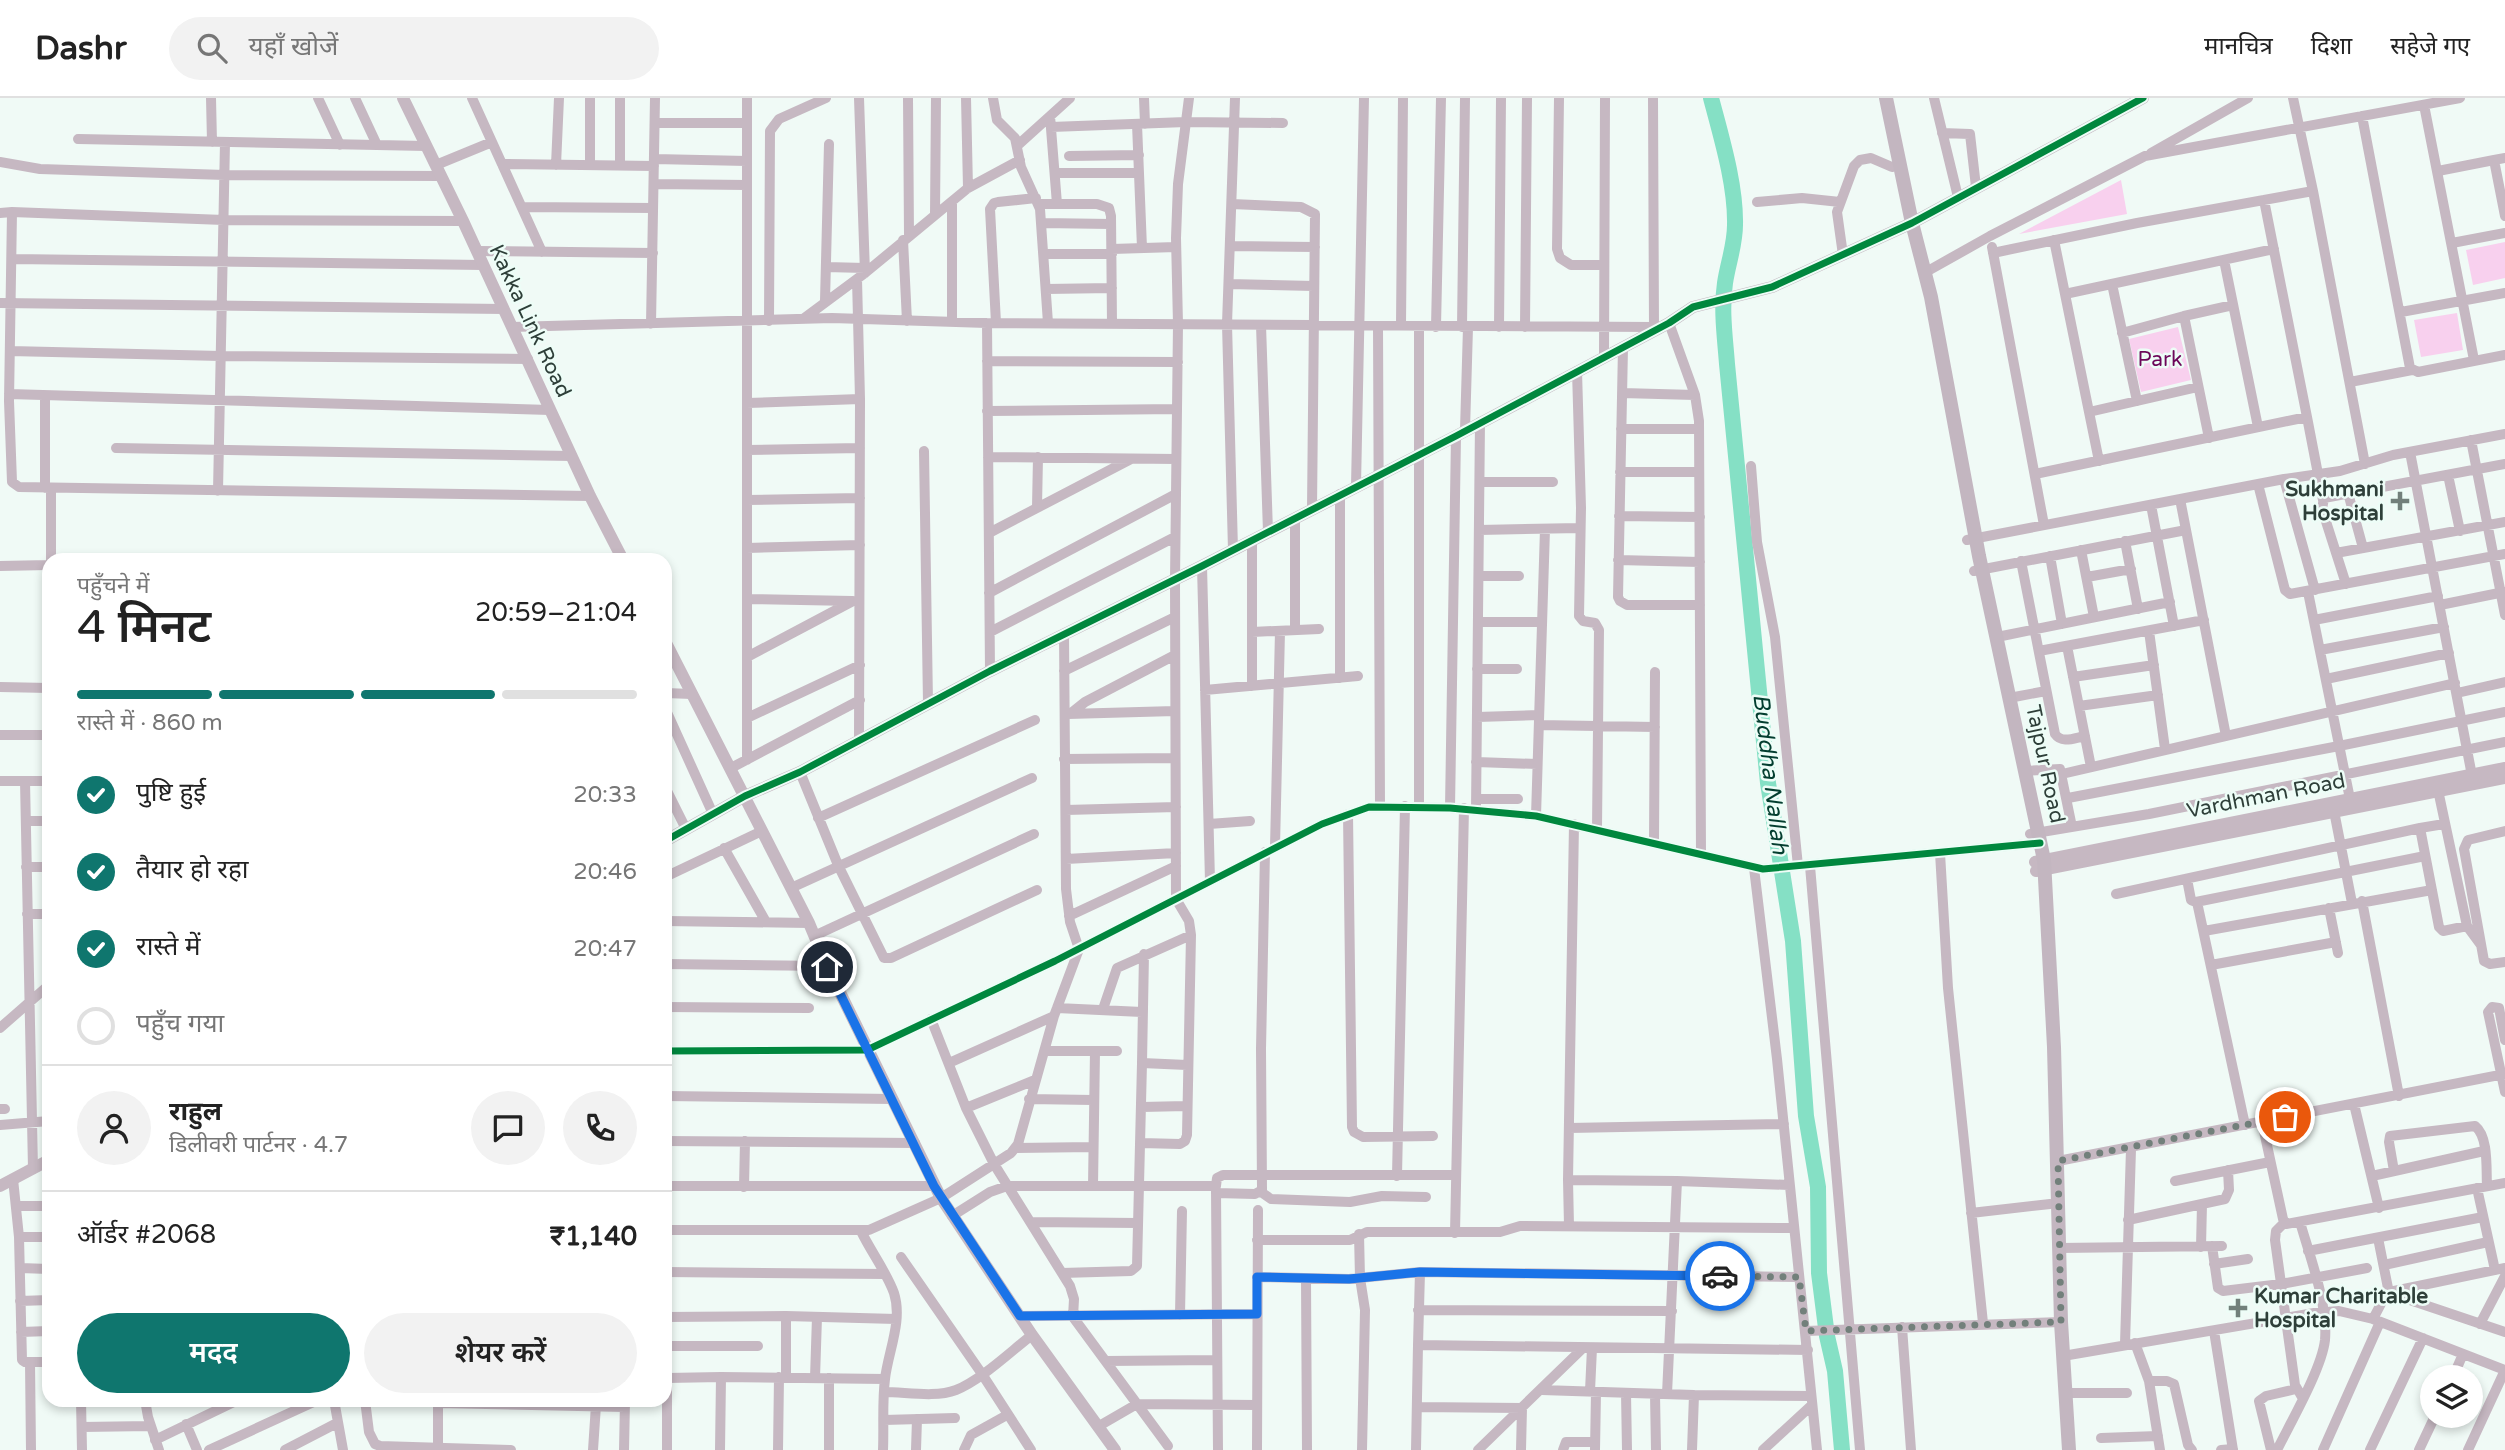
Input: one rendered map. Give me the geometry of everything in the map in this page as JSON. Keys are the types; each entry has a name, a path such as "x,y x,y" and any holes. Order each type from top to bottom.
{"main road":[{"name":"Tajpur Road","path":"1877,98 1892,167 1926,272 1972,539"},
{"name":"Tajpur Road","path":"1886,98 1927,318 2035,838"},
{"name":"Tajpur Road","path":"1978,570 1997,637 2040,866 2058,1161 2057,1322 2063,1356 2068,1450"},
{"name":"Tajpur Road","path":"2040,866 2060,1450"}],"street":[{"path":"211,98 212,142"},
{"path":"318,98 340,145"},
{"path":"355,98 377,145"},
{"name":"Kakka Link Road","path":"402,98 619,553"},
{"path":"472,98 542,252"},
{"path":"556,165 559,98"},
{"path":"590,98 590,165"},
{"path":"620,98 620,166"},
{"path":"651,324 655,98"},
{"path":"747,98 747,760"},
{"path":"859,98 862,273 860,545 857,601 859,740"},
{"path":"907,321 908,98"},
{"path":"935,215 936,98"},
{"path":"966,98 968,188"},
{"path":"993,98 997,120 1015,138 1020,160 1037,201 1042,223 1048,323"},
{"path":"1018,145 1070,98"},
{"path":"1142,248 1139,155 1144,98"},
{"path":"1141,1143 1183,1143 1187,1135 1191,935 1189,921 1176,899 1175,537 1178,184 1189,98"},
{"path":"1233,550 1227,324 1236,98"},
{"path":"1356,486 1364,98"},
{"path":"1401,326 1403,98"},
{"path":"1436,327 1441,98"},
{"path":"1450,807 1465,327 1465,98"},
{"path":"1499,327 1501,98"},
{"path":"1525,327 1527,98"},
{"path":"1559,98 1557,249 1560,258 1571,265 1604,265"},
{"path":"1604,357 1605,98"},
{"path":"1653,98 1654,329"},
{"path":"1934,98 1958,197"},
{"path":"672,837 745,796 800,772 990,671 1175,580 1461,433 1669,323 1693,307 1772,287 1909,225 2143,98"},
{"path":"1926,272 2248,98"},
{"path":"2293,98 2365,464"},
{"path":"2145,156 2459,98"},
{"path":"769,321 770,131 779,119 826,99"},
{"path":"2424,105 2474,360"},
{"path":"1050,116 1057,204"},
{"path":"2362,117 2412,370"},
{"path":"654,122 747,123"},
{"path":"1051,127 1283,122"},
{"path":"1942,133 1970,134 1976,187"},
{"path":"78,139 426,146"},
{"path":"218,491 225,142"},
{"path":"0,162 40,169 225,175 438,171 492,142"},
{"path":"825,301 829,144"},
{"path":"1069,156 1139,155"},
{"path":"1843,255 1836,219 1856,162 1871,158 1892,167"},
{"path":"2438,171 2500,159 2505,216"},
{"path":"803,319 968,188 1020,160"},
{"path":"502,164 620,166 747,161"},
{"path":"1055,173 1139,173"},
{"path":"654,184 747,185"},
{"path":"1993,253 2313,191"},
{"path":"1757,202 1802,198 1840,202"},
{"path":"2264,200 2323,500 2322,509 2346,584"},
{"path":"990,671 987,361 992,323 990,209 994,203 1037,201 1104,205 1110,210 1112,324"},
{"path":"951,202 952,322"},
{"path":"1232,204 1301,207 1312,211 1316,219 1312,325 1312,509"},
{"path":"522,207 653,208"},
{"path":"12,212 12,272 6,303 5,335 10,351 5,368 12,482 19,487 590,496"},
{"path":"0,213 224,220 463,221"},
{"path":"1042,223 1111,224"},
{"path":"2452,243 2505,233"},
{"path":"1990,236 2044,524"},
{"path":"2054,240 2099,461"},
{"path":"0,244 12,244"},
{"path":"1230,246 1315,247"},
{"path":"1044,254 1176,247"},
{"path":"2065,294 2274,250"},
{"path":"477,251 653,253"},
{"path":"12,259 483,265"},
{"path":"2224,260 2258,427"},
{"path":"826,268 862,273"},
{"path":"0,272 12,272"},
{"path":"2112,284 2137,401"},
{"path":"1228,285 1314,286"},
{"path":"1046,289 1112,288"},
{"path":"2401,312 2505,293"},
{"path":"6,303 504,309"},
{"path":"2122,333 2233,305"},
{"path":"2185,316 2209,438"},
{"path":"512,327 860,319 992,323 1654,329"},
{"path":"1669,323 1695,395 1699,429 1701,855"},
{"path":"1261,325 1268,532"},
{"path":"1378,326 1380,806"},
{"path":"1419,326 1419,806"},
{"path":"1623,347 1618,597 1623,604 1700,605"},
{"path":"10,351 528,359"},
{"path":"2350,382 2505,355"},
{"path":"987,361 1178,362"},
{"path":"1577,371 1579,618 1595,622 1599,630 1597,829"},
{"path":"2089,412 2198,387"},
{"path":"1622,393 1695,395"},
{"path":"6,399 46,396 550,410"},
{"path":"46,396 50,553"},
{"path":"747,403 860,399"},
{"path":"988,411 1177,409"},
{"path":"2035,474 2307,417"},
{"path":"1476,804 1480,422"},
{"path":"1621,429 1699,429"},
{"path":"1972,539 2318,474 2410,452 2505,434"},
{"path":"2471,440 2503,592 2505,615"},
{"path":"116,448 572,456"},
{"path":"747,450 860,448"},
{"path":"924,451 928,703"},
{"path":"2410,452 2473,779"},
{"path":"988,457 1176,459"},
{"path":"1037,507 1038,457"},
{"path":"989,533 1135,458"},
{"path":"2323,500 2505,464"},
{"path":"1752,466 1757,542 1774,637 1796,866"},
{"path":"1620,472 1699,472"},
{"path":"2448,475 2460,531"},
{"path":"2284,479 2312,591 2314,620 2350,799"},
{"path":"1480,482 1553,482"},
{"path":"2258,484 2285,590 2294,595 2505,554"},
{"path":"989,593 1176,494"},
{"path":"1340,494 1340,678"},
{"path":"2347,494 2363,548"},
{"path":"747,500 860,498"},
{"path":"2180,499 2226,736"},
{"path":"2151,505 2174,626"},
{"path":"1619,516 1700,517"},
{"path":"1295,518 1295,630"},
{"path":"2336,553 2505,522"},
{"path":"1479,530 1580,528"},
{"path":"1536,816 1545,529"},
{"path":"1978,570 2186,530"},
{"path":"990,632 1175,537"},
{"path":"1252,540 1252,686"},
{"path":"2125,541 2138,608"},
{"path":"747,548 860,545"},
{"path":"2081,550 2094,617"},
{"path":"2050,556 2062,624"},
{"path":"1618,560 1700,562"},
{"path":"2021,561 2056,736 2065,740 2085,736"},
{"path":"0,566 42,563"},
{"path":"1202,566 1210,881"},
{"path":"2087,577 2131,569"},
{"path":"1479,576 1519,576"},
{"path":"2314,620 2503,592"},
{"path":"747,599 857,601"},
{"path":"747,657 857,601"},
{"path":"1997,637 2170,602"},
{"path":"1064,671 1175,617"},
{"path":"2039,652 2204,620"},
{"path":"1478,622 1542,622"},
{"path":"2320,650 2444,627"},
{"path":"1252,632 1319,629"},
{"path":"1261,1192 1261,1049 1280,683 1280,631"},
{"path":"2149,631 2165,750"},
{"path":"1015,1148 1055,1012 1079,949 1069,916 1066,859 1064,759 1067,714 1064,634"},
{"path":"2067,646 2091,767"},
{"path":"2326,679 2449,653"},
{"path":"672,655 809,923 827,967 934,1186 1032,1335 1115,1450"},
{"path":"1067,714 1175,655"},
{"path":"747,718 860,665"},
{"path":"2073,677 2154,665"},
{"path":"1478,670 1517,669"},
{"path":"1654,843 1655,672"},
{"path":"1205,690 1358,676"},
{"path":"2062,774 2332,710 2505,682"},
{"path":"0,687 42,688"},
{"path":"2009,698 2046,691"},
{"path":"672,693 692,694"},
{"path":"2079,706 2158,695"},
{"path":"731,768 860,700"},
{"path":"1067,714 1175,711"},
{"path":"2068,798 2505,712"},
{"path":"1477,717 1539,720 1598,727 1655,727"},
{"path":"818,818 1035,720"},
{"path":"672,723 713,814"},
{"path":"0,735 42,735"},
{"path":"1476,804 1597,829 1759,868 1810,866 1940,853 2035,838 2072,827 2505,742"},
{"path":"1064,759 1175,758"},
{"path":"1476,762 1537,764"},
{"name":"Vardhman Road","path":"2040,866 2438,790 2505,768"},
{"path":"2024,771 2060,769 2072,827"},
{"path":"800,772 838,865 882,956 889,958 1037,890"},
{"path":"791,888 1032,778"},
{"name":"Vardhman Road","path":"2040,866 2350,799 2473,779 2505,778"},
{"path":"0,780 42,781"},
{"path":"25,781 33,1169"},
{"path":"2438,790 2467,926 2482,945"},
{"path":"672,1051 867,1050 1079,949 1322,824 1380,806 1464,808 1518,799"},
{"path":"1397,1175 1405,806"},
{"path":"1066,810 1176,807"},
{"path":"672,808 686,829"},
{"path":"1455,1233 1464,808"},
{"path":"2334,811 2346,872 2357,902 2399,1096"},
{"path":"1348,814 1352,1127 1354,1132 1363,1137 1433,1136"},
{"path":"26,821 42,821"},
{"path":"1209,824 1250,821"},
{"path":"1569,1226 1574,824"},
{"path":"2116,894 2444,824"},
{"path":"2420,828 2440,929 2467,926"},
{"path":"672,874 762,831"},
{"path":"2505,831 2472,838 2464,846 2487,963 2505,962"},
{"path":"814,936 1034,834"},
{"path":"724,848 766,922"},
{"path":"1066,859 1176,853"},
{"path":"1940,853 1948,988 1983,1323"},
{"path":"2187,879 2191,900 2197,902 2425,856"},
{"path":"1069,916 1176,866"},
{"path":"1810,866 1846,1329 1860,1450"},
{"path":"26,867 42,867"},
{"path":"1759,868 1799,1277 1811,1331 1808,1350 1817,1450"},
{"path":"2204,931 2432,890"},
{"path":"2197,902 2245,1125"},
{"path":"2211,965 2337,947 2329,908"},
{"path":"27,914 42,914"},
{"path":"672,921 809,923"},
{"path":"1103,1009 1117,968 1191,935"},
{"path":"1062,1273 1134,1270 1137,1266 1144,954"},
{"path":"672,964 827,967"},
{"path":"0,1028 42,991"},
{"path":"672,1007 808,1008"},
{"path":"2505,1040 2502,1007 2492,1007 2488,1011 2505,1092"},
{"path":"949,1063 1055,1012 1103,1009 1142,1012"},
{"path":"930,1019 966,1108 994,1164 1073,1295 1073,1317 1168,1446"},
{"path":"1045,1051 1117,1051"},
{"path":"1093,1186 1095,1051"},
{"path":"1142,1063 1187,1065"},
{"path":"2058,1161 2503,1075"},
{"path":"966,1108 1035,1080"},
{"path":"672,1096 892,1099"},
{"path":"1029,1099 1093,1100"},
{"path":"2354,1104 2379,1208"},
{"path":"1142,1107 1186,1106"},
{"path":"0,1125 42,1121"},
{"path":"2262,1122 2284,1223"},
{"path":"1569,1128 1784,1124"},
{"path":"2389,1293 2401,1288 2500,1269 2488,1242 2483,1217 2484,1152 2479,1130 2475,1125 2392,1135 2389,1142 2394,1171"},
{"path":"672,1140 915,1143"},
{"path":"744,1187 745,1141"},
{"path":"672,1230 811,1228 861,1231 941,1198 1015,1148 1093,1147"},
{"path":"2131,1149 2127,1246 2130,1343 2149,1381 2160,1450"},
{"path":"2372,1175 2484,1152"},
{"path":"2175,1181 2270,1162"},
{"path":"0,1186 42,1164"},
{"path":"2128,1220 2202,1205 2227,1197 2228,1170"},
{"path":"1218,1450 1217,1178 1221,1175 1456,1175"},
{"path":"13,1179 19,1237 22,1360 42,1362"},
{"path":"1569,1180 1790,1185"},
{"path":"1667,1394 1677,1181"},
{"path":"952,1216 990,1192 1007,1186 1140,1185 1261,1192 1271,1199 1350,1202 1382,1196 1426,1196"},
{"path":"2299,1393 2285,1318 2275,1235 2278,1227 2284,1223 2505,1185"},
{"path":"672,1186 934,1186"},
{"path":"1971,1213 2050,1204"},
{"path":"2202,1205 2218,1288 2221,1291 2281,1284 2367,1268"},
{"path":"17,1206 42,1206"},
{"path":"1257,1450 1258,1210"},
{"path":"1180,1315 1182,1211"},
{"path":"2308,1251 2483,1217"},
{"path":"2277,1450 2299,1393 2321,1356 2325,1337 2324,1311 2300,1222"},
{"path":"1031,1223 1138,1223"},
{"path":"1257,1240 1350,1240 1367,1232 1505,1231 1515,1226 1794,1228"},
{"path":"861,1231 894,1294 897,1320 885,1379 883,1450"},
{"path":"1359,1234 1360,1278 1365,1310 1363,1450"},
{"path":"19,1237 42,1237"},
{"path":"2323,1450 2389,1293 2378,1238"},
{"path":"2384,1265 2488,1242"},
{"path":"2059,1248 2212,1246"},
{"path":"901,1257 1031,1450"},
{"path":"2214,1264 2248,1259"},
{"path":"20,1268 42,1269"},
{"path":"672,1272 885,1274"},
{"path":"1257,1277 1360,1278 1420,1272 1799,1277"},
{"path":"1416,1450 1420,1272"},
{"path":"2480,1324 2505,1276"},
{"path":"1306,1279 1307,1450"},
{"path":"2389,1293 2505,1332"},
{"path":"20,1301 42,1300"},
{"path":"1418,1310 1672,1311"},
{"path":"2063,1356 2324,1311 2355,1314 2505,1370 2468,1450"},
{"path":"1020,1316 1257,1314"},
{"path":"672,1317 786,1316 897,1320"},
{"path":"778,1450 786,1316"},
{"path":"815,1378 817,1317"},
{"path":"1811,1331 2057,1322"},
{"path":"1902,1326 1911,1450"},
{"path":"21,1332 42,1331"},
{"path":"2214,1331 2233,1450 2221,1450"},
{"path":"884,1392 946,1392 965,1385 1032,1335"},
{"path":"2370,1450 2423,1338"},
{"path":"1418,1345 1808,1350"},
{"path":"672,1346 758,1346"},
{"path":"1478,1450 1588,1348"},
{"path":"1563,1450 1566,1442 1595,1446 1588,1348"},
{"path":"2458,1365 2463,1354"},
{"path":"1105,1361 1217,1360"},
{"path":"30,1363 31,1450"},
{"path":"720,1450 721,1377"},
{"path":"672,1378 885,1379"},
{"path":"829,1450 830,1378"},
{"path":"2149,1381 2167,1381 2174,1384 2188,1445 2192,1450"},
{"path":"1542,1390 1812,1400"},
{"path":"1626,1393 1627,1450"},
{"path":"2066,1393 2127,1393"},
{"path":"2271,1450 2259,1401 2266,1395 2299,1393"},
{"path":"1655,1394 1656,1450"},
{"path":"1692,1450 1694,1395"},
{"path":"1763,1450 1812,1400"},
{"path":"1099,1426 1137,1405 1257,1405"},
{"path":"81,1407 82,1450"},
{"path":"146,1407 157,1445 186,1424 223,1407"},
{"path":"209,1450 303,1407"},
{"path":"335,1407 343,1450"},
{"path":"366,1407 369,1432 375,1444 389,1447 511,1450"},
{"path":"438,1407 438,1449"},
{"path":"593,1450 596,1407"},
{"path":"624,1450 625,1407"},
{"path":"666,1407 667,1450"},
{"path":"1417,1407 1522,1408"},
{"path":"1521,1450 1522,1408"},
{"path":"964,1450 971,1435 1007,1415"},
{"path":"884,1420 955,1418"},
{"path":"916,1450 917,1419"},
{"path":"285,1450 337,1423"},
{"path":"186,1424 197,1450"},
{"path":"82,1427 150,1426"},
{"path":"2419,1450 2429,1428"},
{"path":"2101,1438 2158,1436"}],"green space":[{"path":"2121,180 2127,214 2019,234"},
{"path":"2505,242 2505,278 2473,285 2466,250"},
{"path":"2457,313 2463,350 2421,357 2414,320"},
{"name":"Park","path":"2178,327 2191,380 2141,392 2129,339"}],"waterway":[{"name":"Buddha Nallah","path":"1711,98 1727,161 1735,210 1734,240 1723,303 1727,364 1768,783 1793,941 1806,1116 1818,1187 1819,1273 1827,1336 1835,1371 1842,1450"}],"cycle path":[{"path":"672,837 745,796 800,772 990,671 1456,436 1669,323 1693,307 1772,287 1912,223 2143,98"},
{"path":"672,1051 867,1050 1055,961 1322,824 1369,807 1450,808 1536,816 1763,869 2040,843"}],"way so far":[{"path":"1720,1276 1799,1277 1806,1331 2061,1322 2058,1161 2131,1149 2285,1117"}],"place":[{"name":"Sukhmani Hospital","path":"2400,501"},
{"name":"Kumar Charitable Hospital","path":"2238,1308"}],"route":[{"path":"827,967 934,1186 1020,1316 1257,1314 1257,1277 1335,1280 1420,1272 1720,1276"}]}
